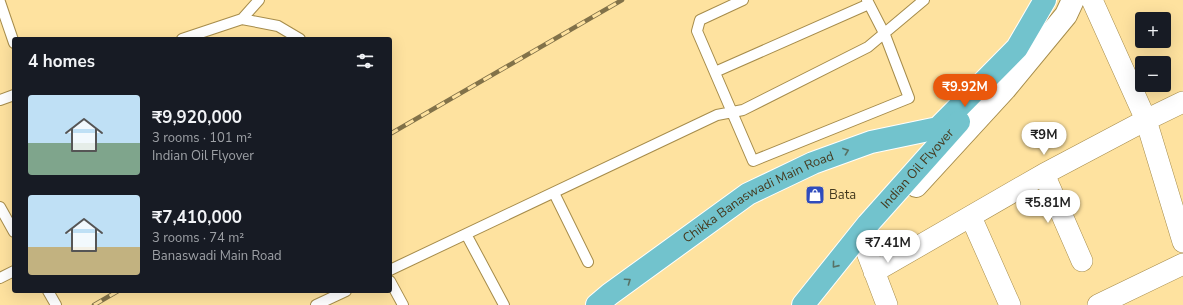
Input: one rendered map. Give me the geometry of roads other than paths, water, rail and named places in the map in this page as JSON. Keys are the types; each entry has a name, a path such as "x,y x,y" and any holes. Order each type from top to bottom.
{"main road":[{"name":"Indian Oil Flyover","path":"803,305 864,229 1025,49 1047,5"},
{"name":"Indian Oil Flyover","path":"938,128 1017,48 1047,5"},
{"name":"Chikka Banaswadi Main Road","path":"597,305 748,194 813,162 871,142 938,128"}],"street":[{"path":"887,305 874,272 864,229 901,202 990,106 1059,25 1074,0"},
{"path":"1092,0 1146,120 1183,242"},
{"path":"874,272 1044,174 1183,102"},
{"path":"1044,174 1082,261"},
{"path":"971,217 1010,305"},
{"path":"1098,305 1182,268"}],"lane":[{"path":"242,19 259,0"},
{"path":"714,72 868,2 885,35 909,98 753,161 714,72 697,31 697,25 700,20 743,0"},
{"path":"392,269 718,115 743,110 868,47 885,35 924,0"},
{"path":"0,2 12,37"},
{"path":"188,37 242,19 278,26 297,37"},
{"path":"0,100 12,96"},
{"path":"554,193 588,262"},
{"path":"0,207 12,228"},
{"path":"466,234 504,305"},
{"path":"0,278 12,272"},
{"path":"392,285 403,305"},
{"path":"49,293 56,305"},
{"path":"316,305 342,293"}],"railway":[{"path":"392,133 622,0"},
{"path":"94,305 115,293"}],"place":[{"name":"Bata","path":"815,195"}]}
